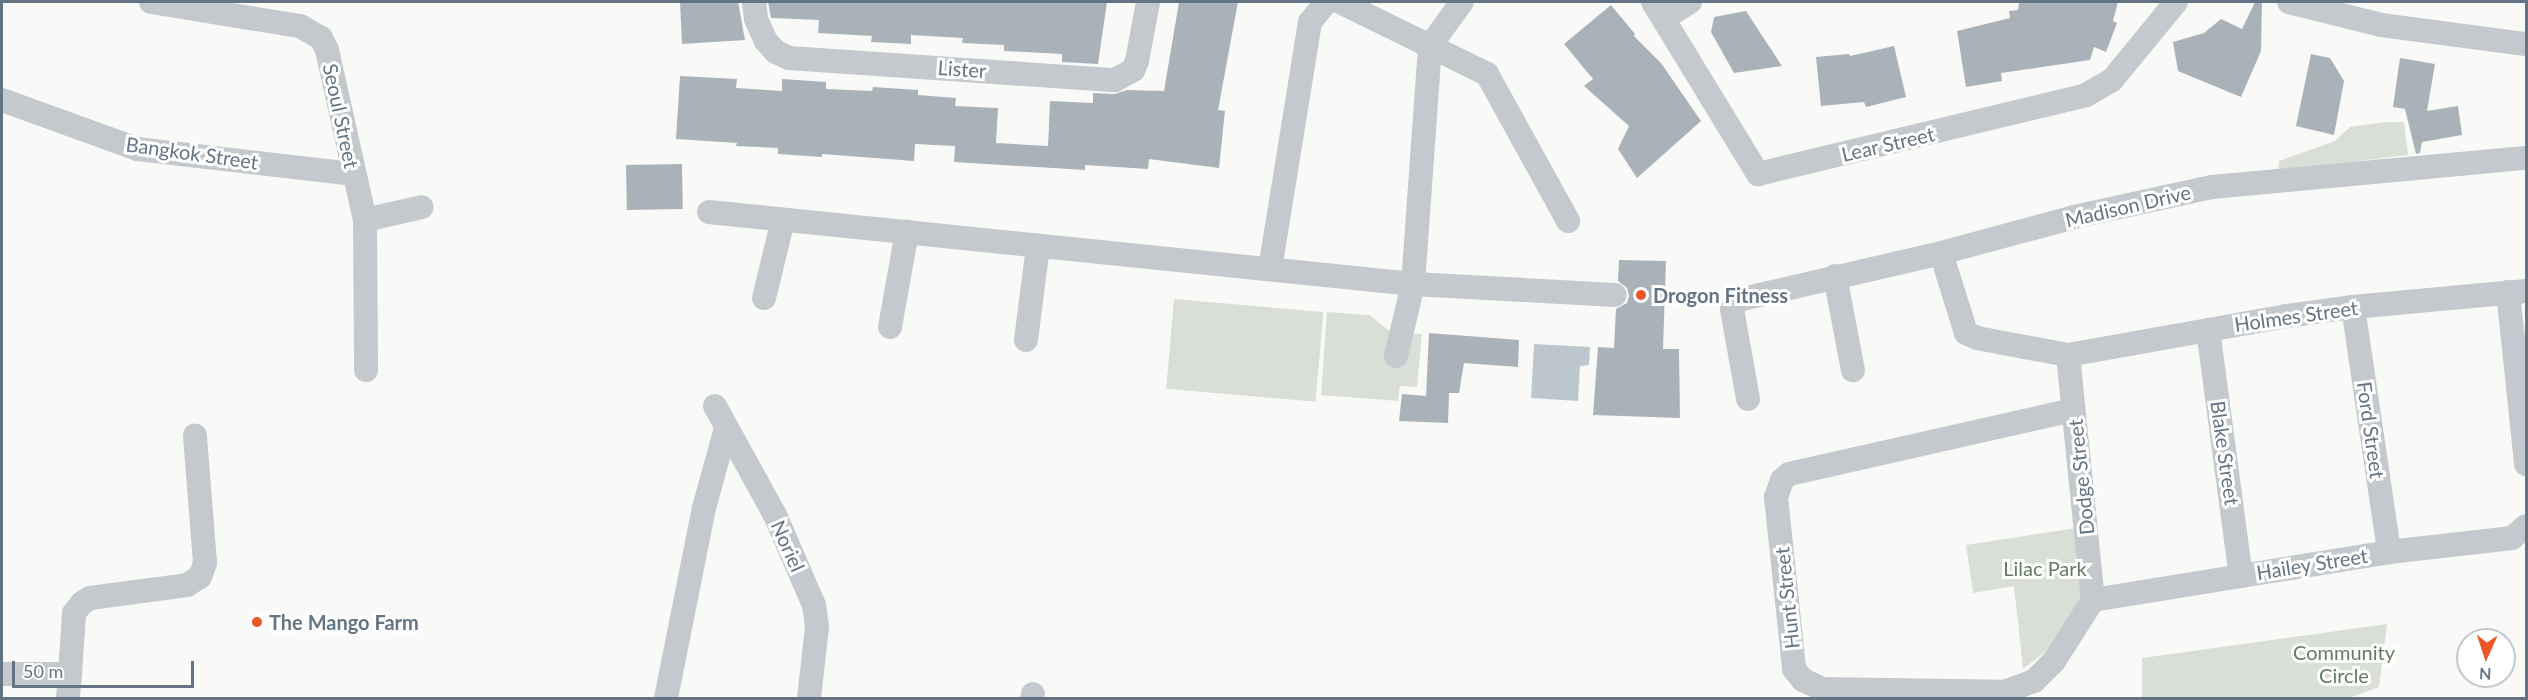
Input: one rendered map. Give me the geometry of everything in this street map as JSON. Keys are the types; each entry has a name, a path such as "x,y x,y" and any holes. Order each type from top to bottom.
{"street":[{"name":"Seoul Street","path":"151,2 300,26 321,38 327,50 365,220 366,370"},
{"name":"Lister","path":"754,2 756,19 766,41 776,52 789,58 1115,80 1132,70 1137,61 1148,2"},
{"path":"1270,270 1310,22 1326,2"},
{"path":"1340,2 1487,74 1568,221"},
{"path":"1396,356 1413,284 1430,46 1462,2"},
{"path":"1659,10 1690,2"},
{"name":"Lear Street","path":"1659,10 1758,174 2086,95 2112,80 2176,2"},
{"path":"2289,2 2381,25 2526,44"},
{"name":"Bangkok Street","path":"2,100 138,149 353,174"},
{"name":"Madison Drive","path":"1748,399 1732,309 1738,300 1835,276 1941,254 2074,217 2212,187 2526,158"},
{"path":"365,220 422,207"},
{"path":"709,212 1413,284 1615,295"},
{"path":"764,298 783,220"},
{"path":"890,327 907,232"},
{"path":"1026,340 1038,246"},
{"path":"1941,254 1966,333 1977,338 2068,355"},
{"path":"1835,276 1852,370"},
{"path":"2517,292 2526,464"},
{"name":"Holmes Street","path":"2068,355 2353,307 2517,292"},
{"name":"Ford Street","path":"2353,307 2389,552"},
{"name":"Blake Street","path":"2208,330 2241,576"},
{"name":"Dodge Street","path":"2068,355 2093,600"},
{"name":"Noriel","path":"715,406 775,515 814,605 817,627 809,699"},
{"name":"Hunt Street","path":"2073,410 1789,474 1782,480 1776,497 1794,669 1803,680 1822,689 2004,692 2034,681 2054,661 2093,600"},
{"path":"666,699 704,507 726,428"},
{"path":"68,699 74,613 81,603 90,598 187,585 200,577 205,563 195,435"},
{"name":"Hailey Street","path":"2093,600 2389,552 2512,538 2526,526"},
{"path":"2,674 70,674"}],"green space":[{"path":"2384,122 2404,122 2408,155 2278,171 2279,161 2335,141 2350,127"},
{"path":"1174,299 1323,312 1316,402 1166,389"},
{"path":"1327,312 1370,315 1393,334 1422,334 1417,387 1400,386 1398,401 1321,395"},
{"name":"Lilac Park","path":"2076,528 2083,596 2045,652 2023,669 2014,586 1973,593 1966,545"},
{"name":"Community Circle","path":"2387,624 2379,687 2349,698 2142,698 2142,658"}],"shaded area":[{"path":"1534,344 1590,347 1589,365 1580,366 1578,401 1531,398"}],"building":[{"path":"680,2 738,2 745,40 682,44"},
{"path":"768,2 1107,2 1098,64 1062,62 1062,54 1004,51 1004,45 962,43 963,38 911,35 911,44 871,42 872,36 818,33 819,20 771,18"},
{"path":"1179,2 1238,2 1218,110 1225,111 1219,168 1149,159 1148,169 1085,165 1085,170 954,162 955,146 915,144 914,161 822,154 822,157 778,154 778,148 676,139 680,76 737,79 736,88 782,91 782,79 826,82 826,89 872,91 873,87 918,90 918,95 956,98 955,106 998,108 996,143 1048,146 1050,101 1093,103 1093,93 1115,94 1127,90 1164,91"},
{"path":"2019,2 2118,2 2113,21 2117,23 2106,52 2094,47 2090,60 2001,73 2002,81 1966,87 1957,31 2010,18 2009,11 2018,10"},
{"path":"2255,2 2262,2 2261,51 2241,97 2178,71 2173,42 2204,33 2221,19 2242,29"},
{"path":"1611,5 1635,34 1634,36 1661,63 1701,121 1637,178 1618,149 1629,126 1584,86 1593,79 1564,44"},
{"path":"1746,11 1782,66 1734,73 1711,32 1714,17"},
{"path":"1894,46 1906,97 1866,107 1864,102 1821,106 1816,57 1849,54 1850,56"},
{"path":"2311,54 2330,58 2344,81 2334,135 2296,126"},
{"path":"2400,58 2435,64 2427,111 2458,106 2462,135 2422,142 2420,153 2416,154 2405,109 2393,107"},
{"path":"682,164 683,209 627,210 626,165"},
{"path":"1619,260 1666,261 1663,349 1679,349 1680,418 1593,415 1598,347 1614,348 1616,309 1627,303 1629,296 1627,288 1618,281"},
{"path":"1429,333 1519,340 1518,367 1464,363 1459,393 1449,393 1448,423 1399,421 1402,394 1426,396"}],"place":[{"name":"Drogon Fitness","path":"1641,295"},
{"name":"The Mango Farm","path":"257,622"}]}
